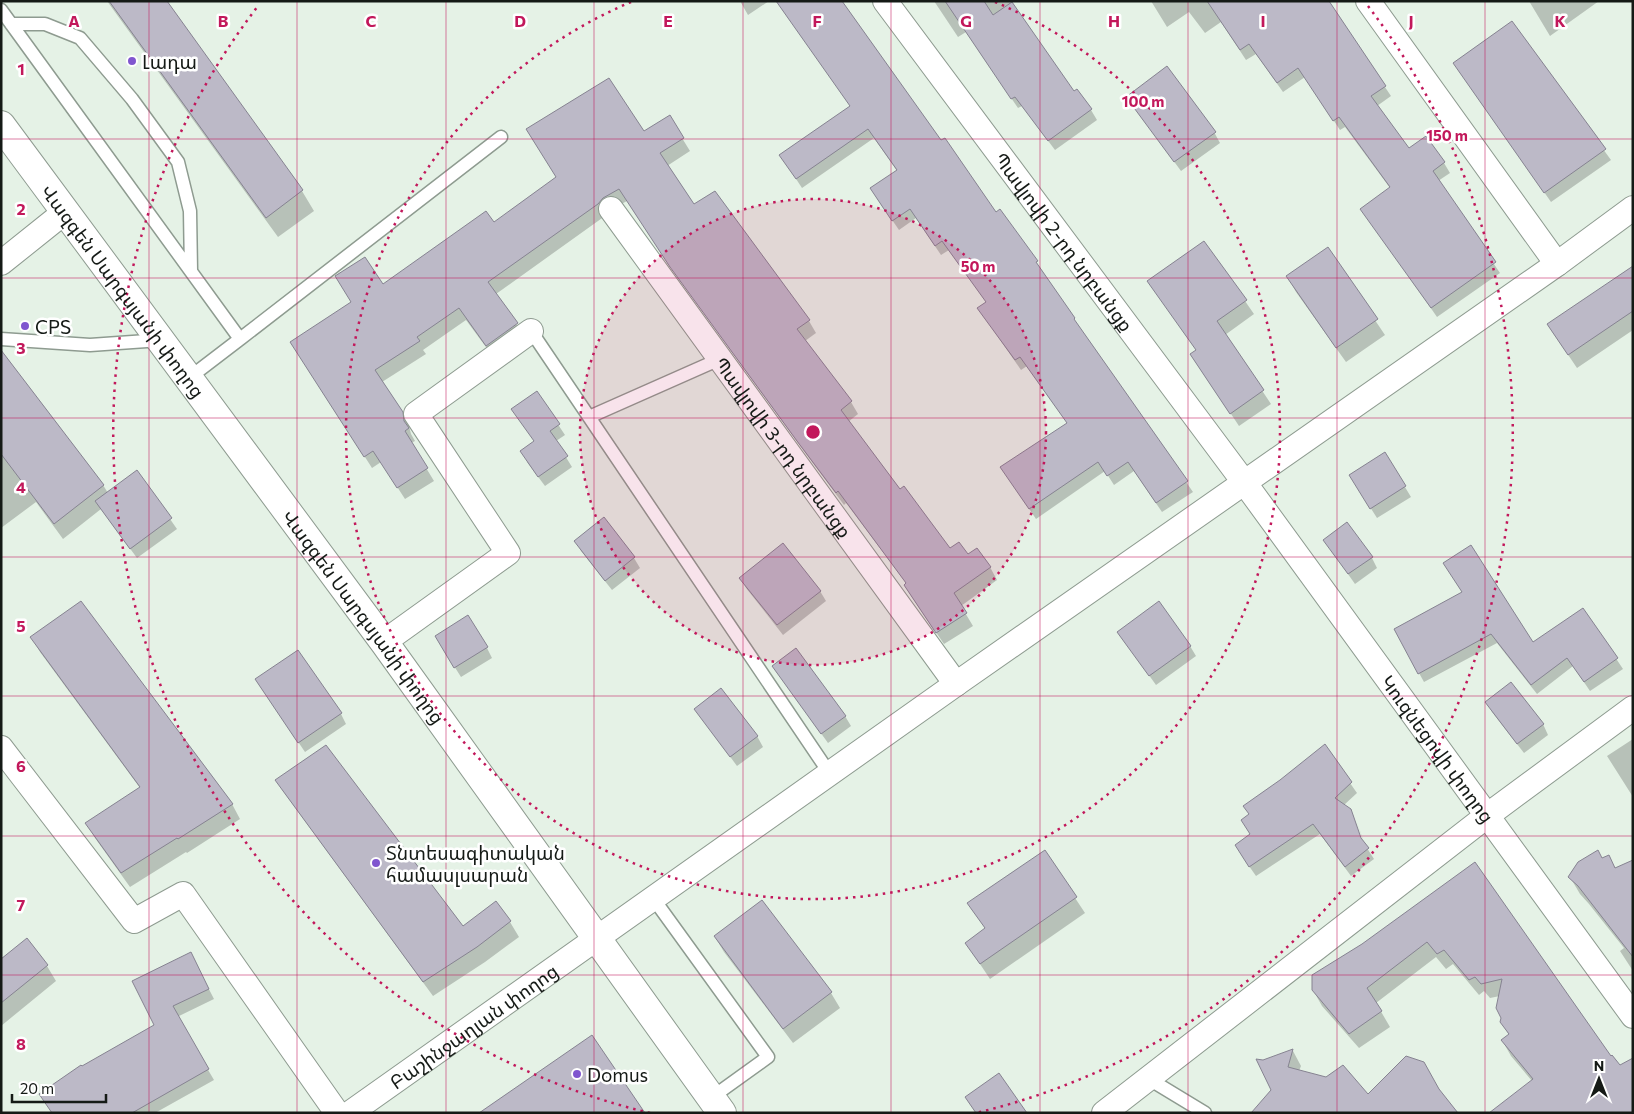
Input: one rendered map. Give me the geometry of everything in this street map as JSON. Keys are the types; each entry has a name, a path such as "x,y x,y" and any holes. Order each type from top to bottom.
{"highway":[{"name":"Վազգեն Սարգսյանի փողոց","path":"1,125 384,642 716,1105"}],"street":[{"name":"Պավլովի 2-րդ նրբանցք","path":"885,1 1244,482"},
{"path":"1368,1 1557,264"},
{"name":"Պավլովի 3-րդ նրբանցք","path":"611,208 956,684"},
{"name":"Բաշինջաղյան փողոց","path":"350,1113 956,684 1557,264 1633,208"},
{"path":"1,263 66,211"},
{"path":"384,642 508,553 416,414 531,331"},
{"name":"Կուզնեցովի փողոց","path":"1244,482 1488,814 1633,1016"},
{"path":"1104,1113 1488,814 1633,708"},
{"path":"1,748 134,921 183,894 337,1113"}],"lane":[{"path":"1,10 240,339"},
{"path":"11,24 45,24 80,38 132,99 178,162 190,211 191,271"},
{"path":"189,378 501,137"},
{"path":"531,331 830,774"},
{"path":"1,339 90,345 161,340"},
{"path":"589,417 720,359"},
{"path":"653,898 768,1057 716,1105"},
{"path":"1148,1079 1205,1113"}],"building":[{"path":"109,1 167,1 303,190 266,218"},
{"path":"776,1 842,1 941,140 945,138 996,212 1000,209 1038,261 1036,262 1074,319 1188,481 1156,503 1128,462 1107,476 1098,462 1029,509 1000,467 1067,423 1020,357 1015,360 977,308 986,302 942,241 935,246 910,209 892,221 870,188 897,170 868,129 796,179 779,155 850,106"},
{"path":"945,1 984,1 993,15 1012,2 1074,91 1077,89 1092,109 1048,141 1015,97 1011,99"},
{"path":"1207,1 1329,1 1386,86 1371,96 1409,148 1426,136 1445,162 1433,171 1496,262 1431,308 1360,209 1390,187 1339,117 1333,121 1298,68 1277,83 1249,44 1240,50"},
{"path":"1512,21 1606,149 1544,193 1453,63"},
{"path":"1167,66 1216,132 1174,162 1126,97"},
{"path":"609,78 644,131 670,115 684,138 660,153 694,204 715,191 810,320 797,329 852,401 841,410 900,489 904,486 950,548 959,542 968,554 977,548 991,567 954,593 967,613 936,633 904,585 906,583 838,491 836,493 797,441 670,267 619,189 603,198 598,204 488,282 518,323 486,346 459,308 417,337 420,341 375,370 403,412 404,421 409,428 405,431 428,468 397,488 373,451 364,457 290,342 351,302 335,276 365,257 383,284 486,211 494,222 556,177 526,129"},
{"path":"1204,241 1247,300 1217,321 1264,390 1230,414 1190,354 1196,350 1147,281"},
{"path":"1328,247 1378,319 1336,348 1286,276"},
{"path":"1633,266 1633,311 1568,355 1547,324"},
{"path":"1,350 104,485 54,524 1,454"},
{"path":"537,391 560,424 550,431 568,456 538,477 520,451 534,441 511,409"},
{"path":"1385,452 1406,486 1370,509 1349,475"},
{"path":"137,470 172,518 130,549 95,501"},
{"path":"604,517 635,557 605,581 574,541"},
{"path":"1347,522 1373,557 1348,574 1323,540"},
{"path":"783,543 821,591 777,625 739,578"},
{"path":"1471,545 1533,642 1583,608 1618,658 1584,682 1567,658 1531,685 1491,634 1418,674 1394,629 1462,592 1443,563"},
{"path":"81,601 233,804 121,873 85,823 140,787 30,637"},
{"path":"1159,601 1191,646 1149,676 1117,632"},
{"path":"468,615 488,647 454,668 435,636"},
{"path":"796,648 846,716 821,734 772,666"},
{"path":"298,650 342,713 298,743 255,679"},
{"path":"1511,682 1544,724 1517,744 1485,702"},
{"path":"721,688 758,736 730,757 694,709"},
{"path":"1325,744 1352,782 1335,798 1351,809 1361,838 1369,848 1345,867 1313,824 1249,867 1235,845 1250,834 1241,820 1249,814 1243,806 1280,780"},
{"name":"Տնտեսագիտական համասլսարան","path":"326,745 463,926 496,901 511,921 477,947 423,982 275,780"},
{"path":"1045,850 1077,897 980,964 965,943 985,928 967,903"},
{"path":"1598,850 1602,858 1609,855 1615,868 1633,860 1633,957 1578,886 1568,877 1578,862"},
{"path":"1475,862 1611,1056 1620,1065 1633,1058 1633,1113 1489,1113 1533,1079 1501,1040 1509,1034 1500,1022 1501,1018 1496,1008 1502,979 1481,984 1475,977 1469,980 1444,950 1437,954 1427,942 1367,988 1382,1011 1349,1034 1312,990 1312,975 1362,944"},
{"path":"762,900 832,992 783,1029 714,936"},
{"path":"27,938 48,965 1,1003 1,959"},
{"path":"191,952 209,989 173,1006 209,1069 132,1113 52,1113 39,1094 81,1065 154,1025 132,981"},
{"name":"Domus","path":"592,1035 645,1113 479,1113"},
{"path":"1293,1049 1288,1067 1326,1077 1343,1065 1368,1094 1406,1056 1424,1062 1439,1089 1458,1113 1251,1113 1271,1090 1256,1059 1263,1060"},
{"path":"999,1073 1027,1113 976,1113 965,1097"}],"place":[{"name":"Լադա","path":"132,61"},
{"name":"CPS","path":"25,326"},
{"name":"Տնտեսագիտական համասլսարան","path":"376,863"},
{"name":"Domus","path":"577,1074"}]}
